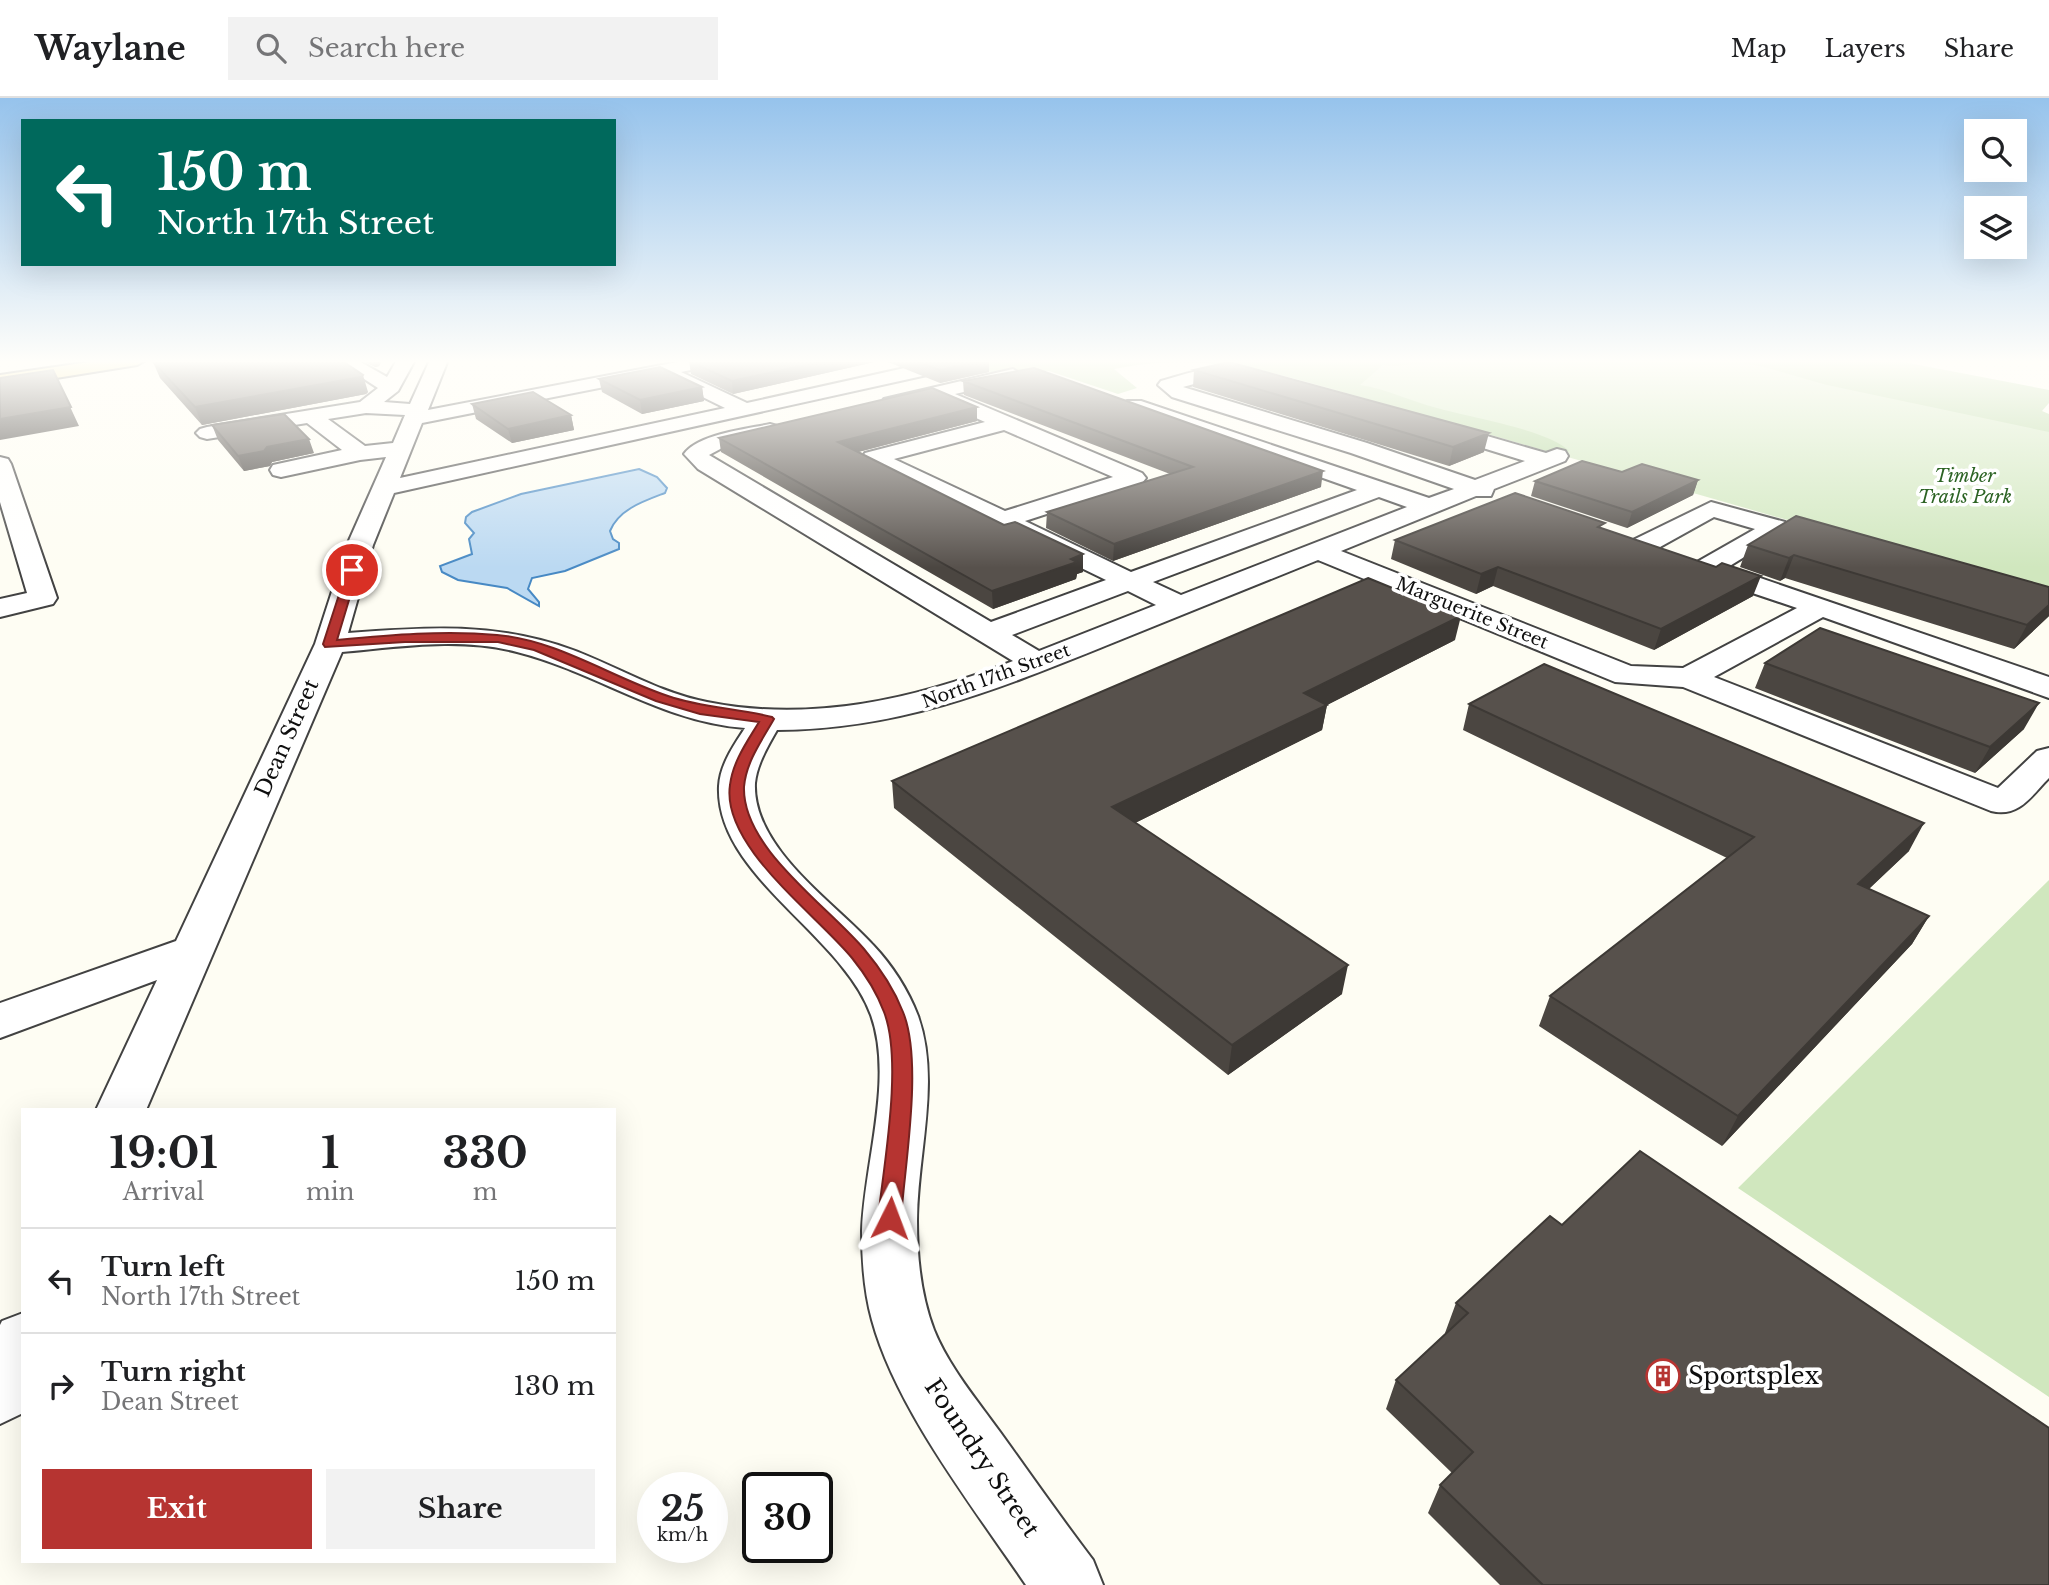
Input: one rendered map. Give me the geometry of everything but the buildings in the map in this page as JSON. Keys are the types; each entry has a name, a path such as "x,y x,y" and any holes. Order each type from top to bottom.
{"street":[{"path":"207,433 229,429"},
{"path":"329,429 360,453"},
{"name":"Dean Street","path":"122,1108 330,644 360,545 409,429"},
{"path":"385,488 655,429"},
{"path":"771,429 717,442 695,454 706,464 1038,663"},
{"path":"982,429 873,458 1180,606"},
{"path":"1003,520 1134,478 1021,429"},
{"path":"1206,429 1427,506"},
{"path":"1298,429 1512,501"},
{"name":"North 17th Street","path":"330,644 419,637 498,638 538,647 687,706 767,719 836,718 921,704 1038,663 1552,458 1446,429"},
{"path":"281,470 360,453 401,449"},
{"path":"0,464 43,598 0,608"},
{"path":"989,633 1380,489"},
{"path":"1642,546 1711,509 1776,527 1707,568"},
{"path":"1616,537 2049,688"},
{"name":"Marguerite Street","path":"1318,551 1626,675 1688,678"},
{"path":"1688,678 1821,607"},
{"path":"1688,678 2004,803 2049,758"},
{"name":"Foundry Street","path":"767,719 743,762 737,787 740,811 747,833 796,892 857,953 880,984 897,1026 902,1048 890,1218 891,1271 906,1336 940,1401 1068,1585"},
{"path":"0,1021 191,951"},
{"path":"0,1394 21,1345"}],"green space":[{"name":"Timber Trails Park","path":"1471,429 2049,429 2049,595"},
{"path":"1472,429 1522,429 1559,443 1569,451 1560,455"},
{"path":"2049,880 2049,1397 1738,1188"}],"water":[{"path":"639,469 657,477 667,488 665,493 626,511 614,523 610,531 613,539 619,543 619,549 565,571 532,578 528,589 539,602 539,606 507,588 458,580 442,572 440,566 472,554 469,539 474,533 465,523 466,517 472,512 521,494"}],"place":[{"name":"Sportsplex","path":"1663,1376"}],"route":[{"path":"352,570 330,644 460,636 498,638 538,647 661,698 700,710 767,719 743,762 737,787 740,811 747,833 796,892 857,953 880,984 895,1014 902,1048 902,1086 890,1218"}]}
